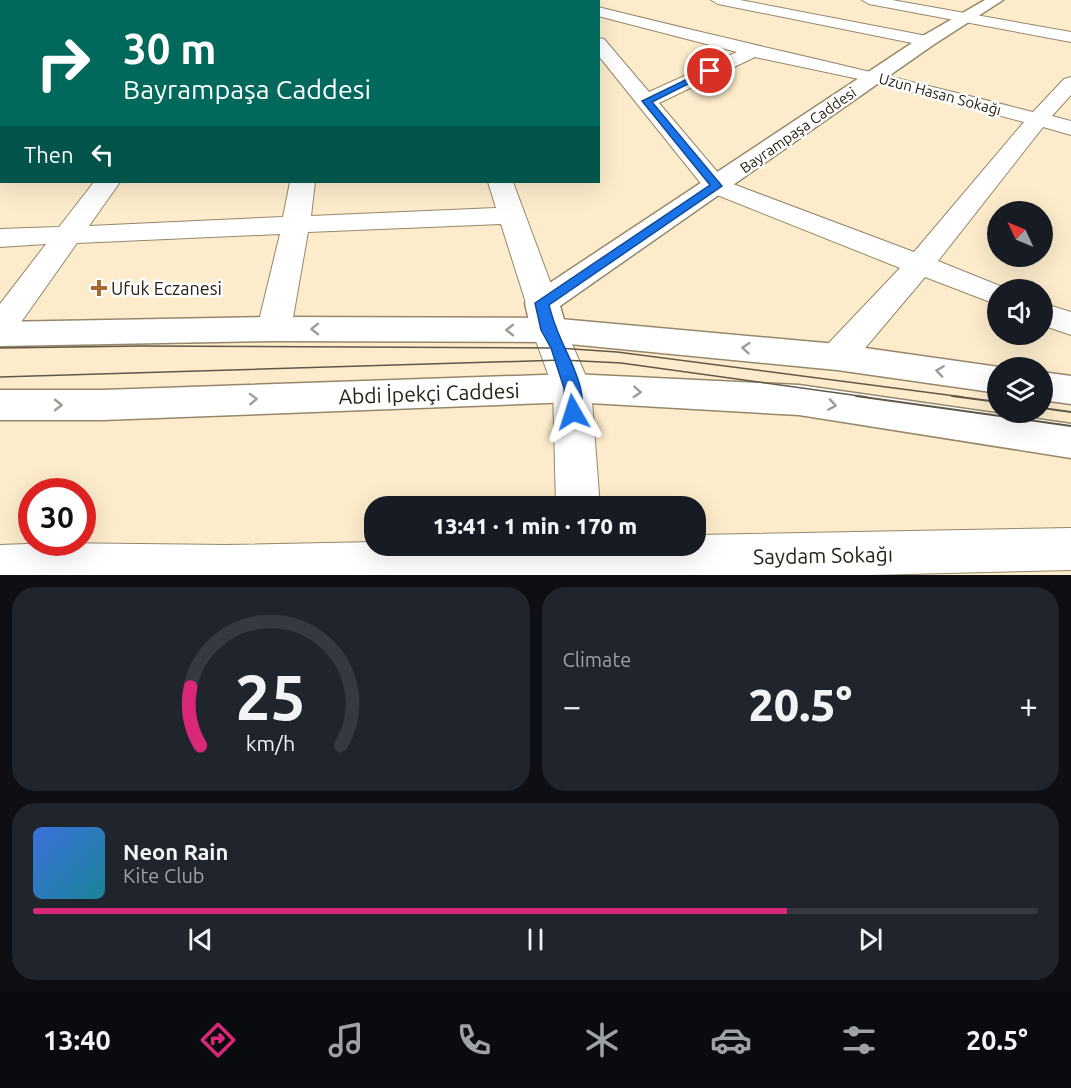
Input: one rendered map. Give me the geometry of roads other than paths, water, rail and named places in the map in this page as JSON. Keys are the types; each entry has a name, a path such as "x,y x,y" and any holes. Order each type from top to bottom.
{"main road":[{"name":"Bayrampaşa Caddesi","path":"545,316 716,186 927,41 996,0"},
{"path":"0,334 274,329 545,316 987,378"},
{"name":"Abdi İpekçi Caddesi","path":"0,405 115,404 572,388 799,400 1071,441"},
{"path":"1053,388 1071,390"}],"street":[{"path":"718,0 927,41"},
{"path":"869,0 1071,37"},
{"name":"Uzun Hasan Sokağı","path":"600,12 753,51 875,77 1071,128"},
{"path":"600,47 620,81 647,101 716,186 987,291"},
{"path":"647,101 753,51"},
{"path":"837,357 920,265 1038,119 1071,83"},
{"path":"0,327 106,183"},
{"path":"274,329 296,225 302,183"},
{"path":"501,183 545,316 572,388 577,496"},
{"path":"0,238 512,215"},
{"path":"1053,317 1071,324"},
{"name":"Saydam Sokağı","path":"0,568 60,565 226,567 581,561 1071,549"}],"tram line":[{"path":"0,348 140,346 558,348 617,352 963,397"},
{"path":"0,377 562,360 621,363 867,397"},
{"path":"856,396 1071,426"},
{"path":"952,396 987,401"},
{"path":"1053,410 1071,412"}],"place":[{"name":"Ufuk Eczanesi","path":"99,288"}]}
